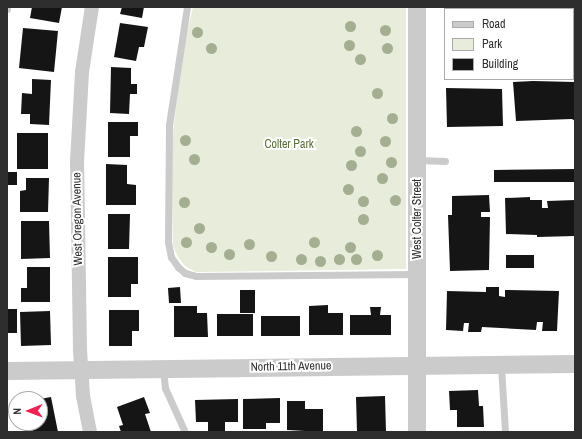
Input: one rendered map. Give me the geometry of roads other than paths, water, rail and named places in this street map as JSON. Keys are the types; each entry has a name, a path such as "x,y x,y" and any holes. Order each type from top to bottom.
{"street":[{"name":"West Oregon Avenue","path":"90,432 85,417 81,370 78,117 92,7"},
{"name":"West Colter Street","path":"417,7 418,432"},
{"name":"North 11th Avenue","path":"7,371 575,364"}],"lane":[{"path":"187,7 169,125 168,242 171,256 178,267 185,273 196,276 418,274"},
{"path":"418,160 445,161"},
{"path":"501,366 505,432"},
{"path":"163,369 165,388 185,432"}],"park label":[{"name":"Colter Park","path":"289,145"}]}
